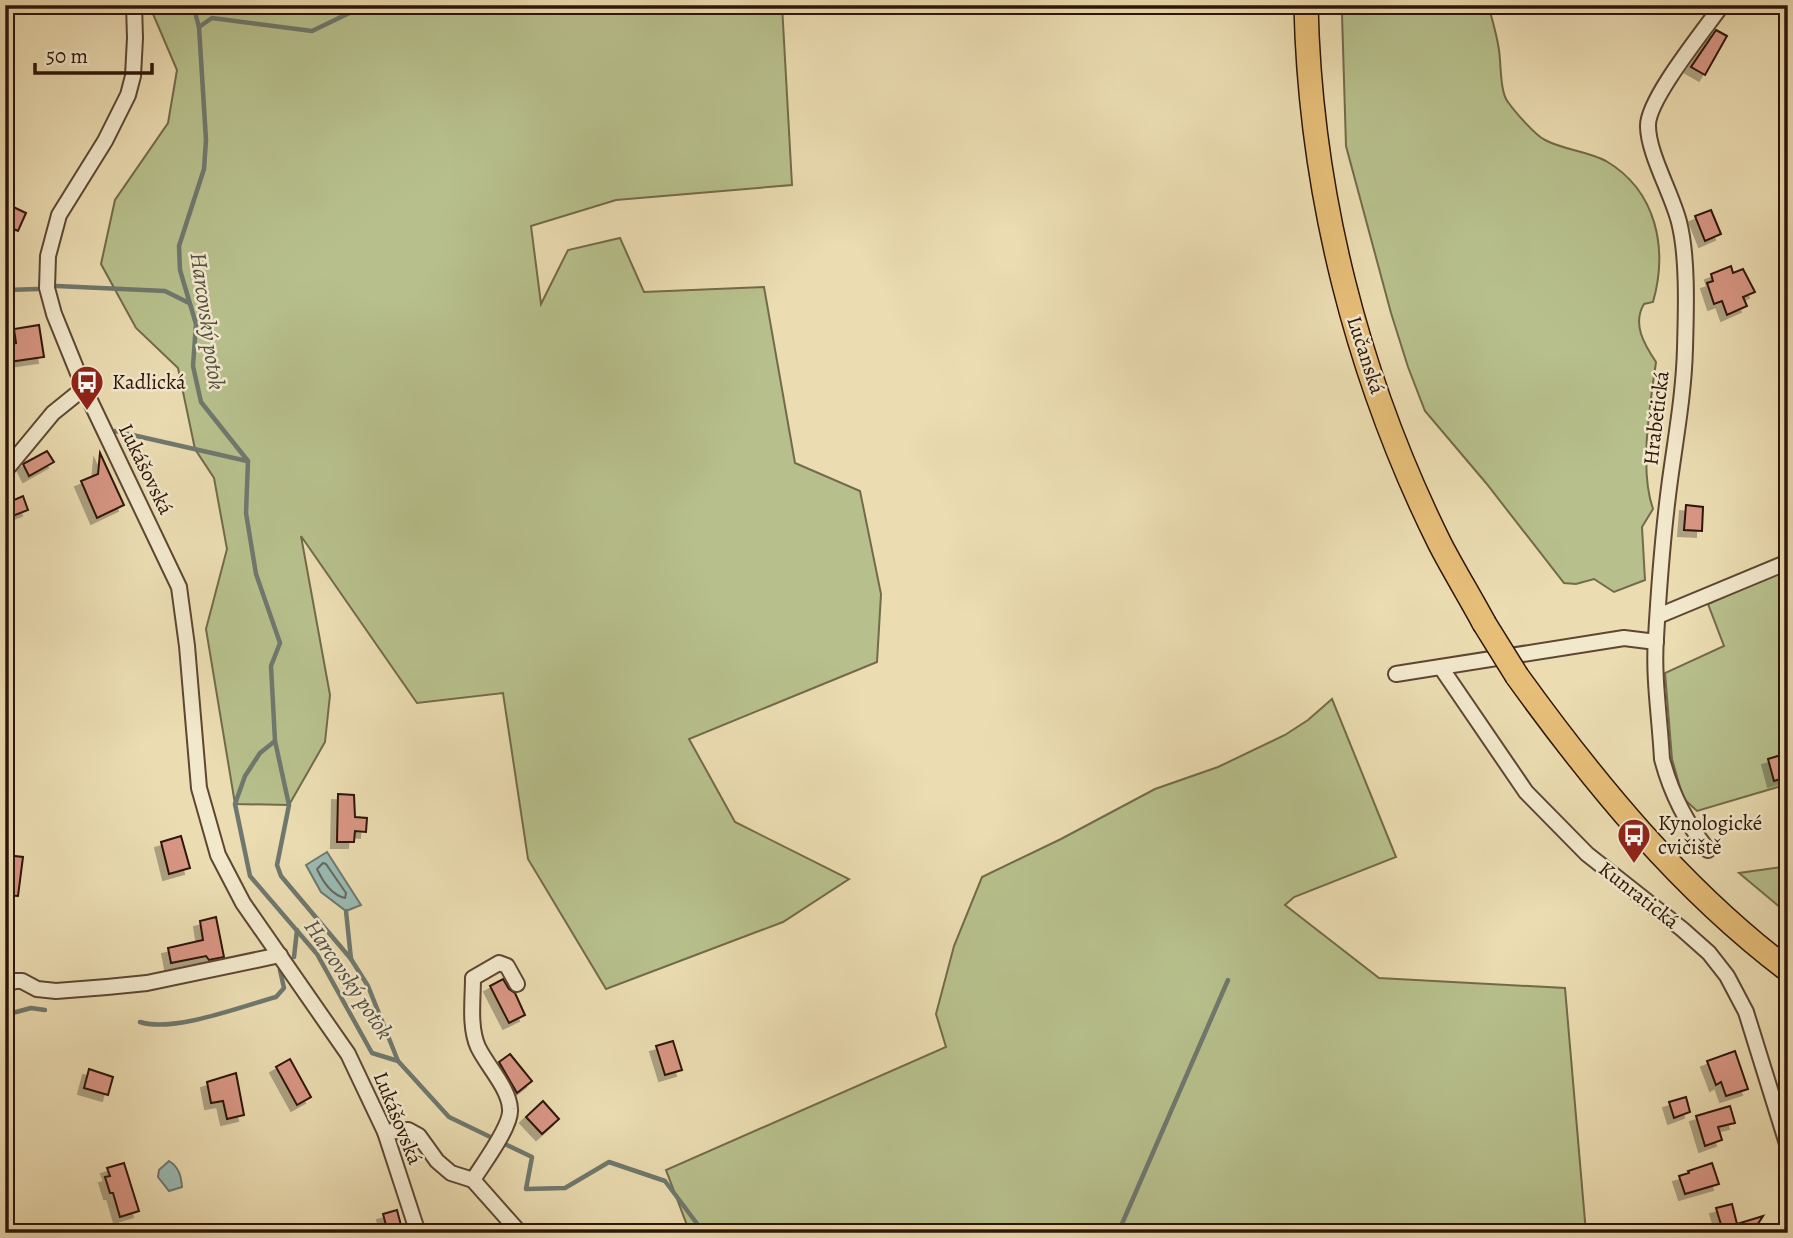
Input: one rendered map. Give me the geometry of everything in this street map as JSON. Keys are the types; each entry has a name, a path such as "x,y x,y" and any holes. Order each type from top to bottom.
{"main road":[{"name":"Lučanská","path":"1306,5 1307,43 1322,182 1346,295 1365,358 1407,471 1441,545 1517,676"},
{"name":"Kunratická","path":"1517,676 1590,774 1642,834 1698,892 1788,970"}],"street":[{"name":"Lukášovská","path":"134,5 133,76 128,95 105,141 59,215 47,263 47,288 54,314 84,388 178,587 186,634 200,788 218,855 243,903 348,1054 385,1132 418,1233"},
{"name":"Hrabětická","path":"1708,850 1688,825 1662,759 1656,642 1670,484 1682,390 1685,309 1681,230 1648,126 1650,112 1662,90 1722,5"},
{"path":"5,471 53,413 84,388"},
{"path":"1658,616 1788,562"},
{"path":"1396,674 1442,669 1624,638 1656,642"},
{"name":"Kunratická","path":"1442,669 1526,792 1587,854 1709,953 1727,976 1746,1012 1788,1147"},
{"path":"5,985 22,981 37,989 56,991 120,986 147,983 280,955"},
{"path":"472,1180 491,1152 511,1110 501,1086 477,1045 473,1021 473,978 499,963 507,966 517,984"},
{"path":"385,1132 408,1130 419,1136 437,1161 451,1173 472,1180 520,1233"}],"green space":[{"path":"152,5 782,5 792,185 616,200 531,226 541,304 568,250 620,238 644,292 764,287 795,463 860,491 881,594 877,662 689,739 735,822 849,879 783,922 606,989 528,859 503,693 417,703 301,536 330,695 325,742 289,805 235,804 206,629 227,549 214,478 195,449 178,368 136,328 101,264 115,200 168,123 177,70 153,14"},
{"path":"1489,8 1498,45 1505,98 1511,106 1545,140 1599,158 1623,173 1637,188 1654,223 1658,242 1657,282 1653,302 1644,304 1639,319 1641,334 1656,362 1646,456 1653,509 1642,527 1645,580 1614,592 1594,579 1576,584 1564,583 1486,483 1425,411 1391,313 1346,146 1342,14"},
{"path":"1788,569 1788,784 1697,811 1683,798 1672,759 1665,673 1724,646 1708,604"},
{"path":"1332,699 1396,857 1294,897 1285,905 1379,978 1565,988 1586,1233 690,1233 666,1170 946,1047 936,1014 954,946 982,877 1155,789 1218,767 1285,735"},
{"path":"1788,866 1788,914 1739,873"}],"water":[{"path":"327,852 361,905 346,911 321,892 306,865"},
{"path":"169,1161 179,1172 182,1187 169,1191 158,1177 159,1170"}],"building":[{"path":"1716,30 1727,36 1705,75 1691,67"},
{"path":"5,203 26,213 18,231 5,225"},
{"path":"1711,210 1721,234 1705,241 1695,216"},
{"path":"1731,266 1733,273 1743,269 1755,292 1743,297 1747,306 1727,315 1722,301 1714,304 1707,283 1713,281 1711,274"},
{"path":"39,325 44,357 9,362 8,350 16,343 14,329"},
{"path":"47,451 54,462 29,476 23,464"},
{"path":"100,453 124,505 97,518 81,481 98,474"},
{"path":"23,496 28,510 5,519 5,504"},
{"path":"1686,505 1703,507 1702,531 1684,530"},
{"path":"1781,755 1787,777 1774,781 1768,759"},
{"path":"338,794 354,795 355,817 367,818 366,832 355,831 354,842 337,842"},
{"path":"181,836 190,868 169,874 161,842"},
{"path":"5,855 23,857 18,896 5,895"},
{"path":"216,917 224,957 209,960 206,956 171,963 168,948 203,940 200,921"},
{"path":"503,979 515,993 525,1015 509,1023 490,986"},
{"path":"673,1041 682,1070 665,1075 656,1046"},
{"path":"1735,1051 1748,1089 1726,1096 1721,1082 1716,1085 1707,1061"},
{"path":"510,1054 532,1081 517,1093 499,1062"},
{"path":"290,1059 311,1097 297,1105 276,1067"},
{"path":"89,1069 113,1077 108,1095 84,1088"},
{"path":"236,1073 244,1115 227,1119 223,1101 211,1103 207,1082"},
{"path":"1686,1097 1690,1112 1674,1118 1669,1102"},
{"path":"543,1101 559,1119 542,1134 526,1117"},
{"path":"1730,1106 1735,1123 1718,1127 1722,1140 1705,1146 1696,1116"},
{"path":"124,1163 139,1211 120,1217 105,1177 110,1176 107,1168"},
{"path":"1712,1163 1719,1184 1685,1194 1679,1176"},
{"path":"1732,1204 1737,1224 1763,1216 1752,1233 1719,1233 1718,1229 1722,1228 1716,1208"},
{"path":"397,1210 403,1233 388,1233 383,1214"}],"waterway":[{"name":"Harcovský potok","path":"193,5 199,27 206,140 204,169 179,246 180,270 196,324 193,366 201,402 248,461 246,513 256,574 280,643 271,666 275,741 260,753 245,776 235,804 250,876 317,954 372,1053 398,1061 449,1117 532,1157 526,1189 565,1188 609,1162 665,1181 704,1233"},
{"path":"199,27 212,18 312,31 366,5"},
{"path":"57,286 165,291 189,303"},
{"path":"5,290 38,289"},
{"path":"115,431 247,461"},
{"path":"275,741 289,805 277,865 281,876 351,959 368,986 398,1061"},
{"path":"346,911 351,959"},
{"path":"294,957 297,930"},
{"path":"140,1022 170,1024 189,1021 276,997 284,988 280,970"},
{"path":"1118,1233 1228,980"},
{"path":"5,1015 31,1008 45,1010"}],"place":[{"name":"Kadlická","path":"87,412"},
{"name":"Kynologické cvičiště","path":"1634,865"}]}
